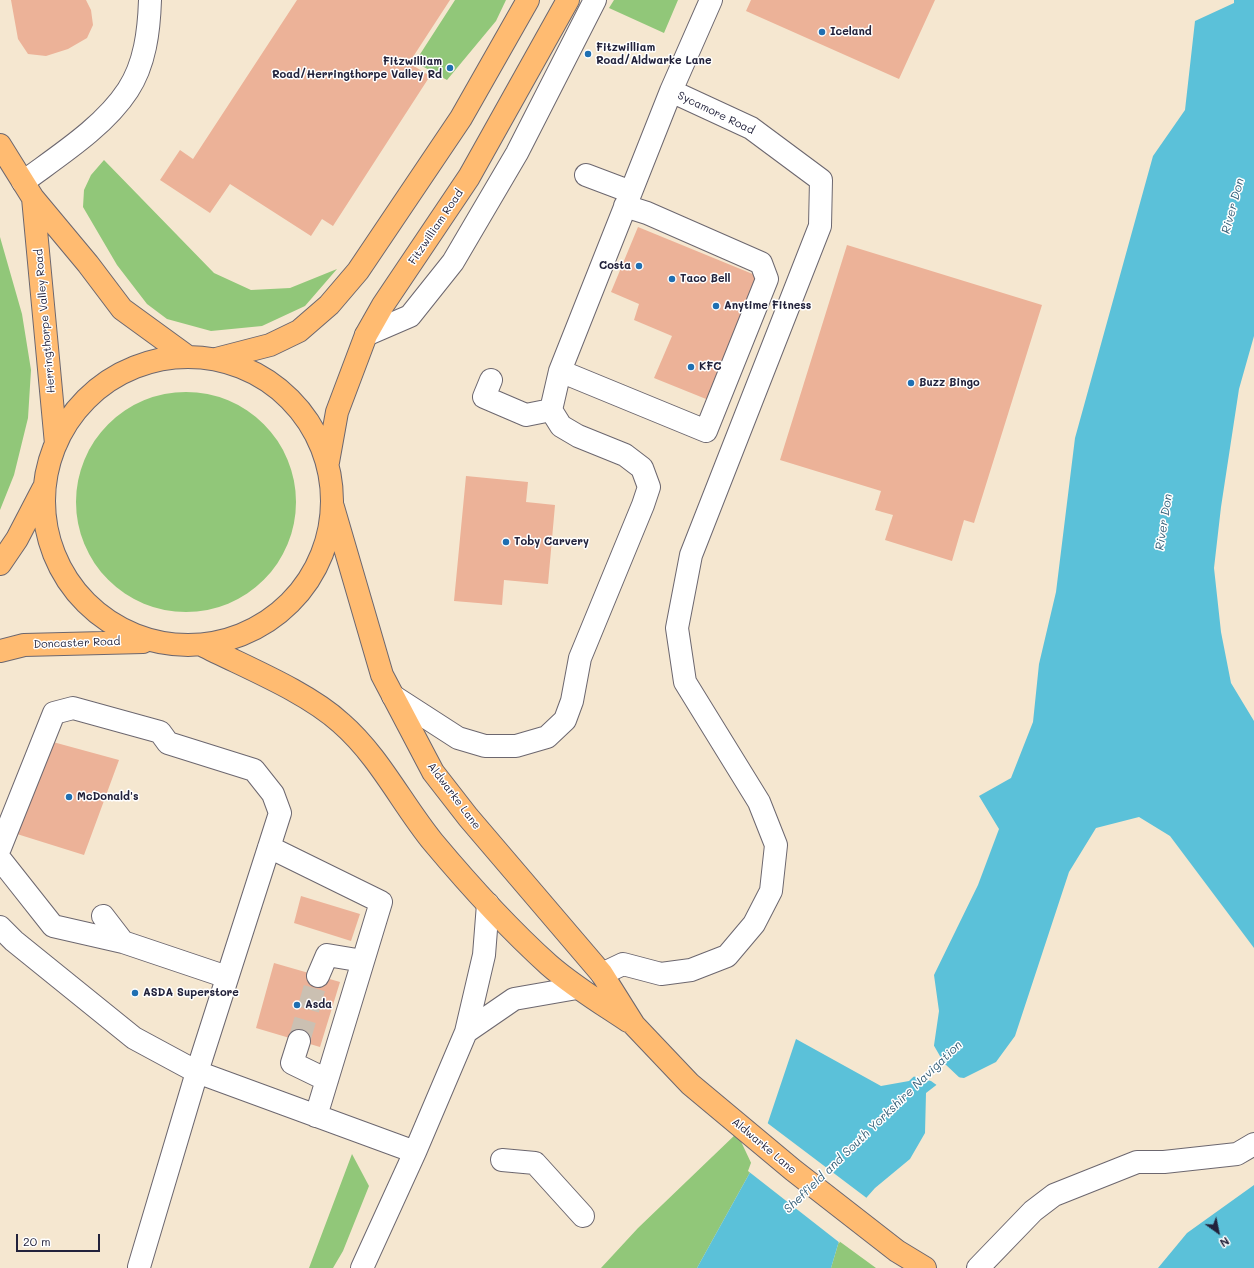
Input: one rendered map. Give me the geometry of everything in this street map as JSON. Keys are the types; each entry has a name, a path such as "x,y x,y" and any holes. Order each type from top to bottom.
{"main road":[{"path":"216,359 270,345 299,331 329,305 358,270 461,118 528,0"},
{"name":"Fitzwilliam Road","path":"328,463 337,412 366,335 383,304 469,177 568,0"},
{"name":"Herringthorpe Valley Road","path":"0,145 28,190 122,308 188,357"},
{"name":"Herringthorpe Valley Road","path":"28,190 56,444"},
{"path":"188,357 216,359 247,369 275,385 296,404 316,433 328,463 333,508 328,541 314,573 294,601 263,625 236,638 202,645 178,645 154,642 124,631 97,614 75,591 58,564 47,534 44,502 44,487 48,466 56,444 67,423 82,404 99,388 126,371 141,365 164,359 188,357"},
{"path":"0,564 24,526 44,487"},
{"name":"Aldwarke Lane","path":"333,508 382,675 434,772 468,817 602,974 634,1025 690,1084 793,1170 897,1250 925,1268"},
{"name":"Doncaster Road","path":"0,651 24,645 154,642"},
{"name":"Aldwarke Lane","path":"202,645 318,704 342,724 372,758 432,841 488,904 549,965 577,988 634,1025"}],"street":[{"path":"28,190 101,121 128,90 142,61 150,28 150,0"},
{"path":"366,335 410,316 453,262 517,154 595,0"},
{"name":"Sycamore Road","path":"602,974 623,964 661,974 691,970 727,956 754,924 771,891 776,845 762,809 685,682 677,628 691,555 820,226 820,180 751,128 671,91 711,0"},
{"path":"393,696 458,738 484,746 516,746 547,737 565,720 572,701 580,658 649,487 642,468 625,455 578,436 561,426 551,410 560,372 671,91"},
{"path":"560,372 706,431 767,279 760,263 647,213 628,199 586,174"},
{"path":"491,380 484,397 526,415 551,410"},
{"path":"0,848 54,713 73,708 160,732 168,743 254,770 273,794 280,813 197,1072 139,1267"},
{"path":"269,847 381,902 316,1116"},
{"path":"0,859 54,926 122,942 227,977"},
{"path":"362,1268 415,1152 466,1032 484,955 488,904"},
{"path":"103,916 122,942"},
{"path":"0,927 14,941 134,1038 197,1072 415,1152"},
{"path":"318,976 327,955 363,962"},
{"path":"466,1032 514,999 577,988"},
{"path":"299,1041 292,1063 328,1080"},
{"path":"978,1268 1033,1211 1054,1195 1137,1162 1164,1162 1237,1154 1254,1144"},
{"path":"502,1160 535,1163 583,1216"}],"green space":[{"path":"455,0 506,0 496,21 447,80 415,62"},
{"path":"614,0 678,0 664,33 609,8"},
{"path":"104,160 214,273 251,290 290,288 337,269 305,306 262,326 211,331 167,319 147,304 117,265 83,207 84,190 91,175"},
{"path":"0,237 22,314 31,370 28,418 14,475 0,510"},
{"path":"186,392 207,394 228,400 256,417 264,424 283,450 288,460 294,481 296,502 294,523 288,544 271,572 264,580 238,599 228,604 207,610 186,612 165,610 144,604 116,587 108,580 89,554 84,544 78,523 76,502 78,481 84,460 101,432 108,424 134,405 144,400 165,394"},
{"path":"737,1133 753,1167 697,1268 601,1268 638,1228"},
{"path":"352,1154 369,1186 343,1251 333,1268 309,1268"},
{"path":"839,1241 876,1268 831,1268"}],"water":[{"path":"1234,0 1254,0 1254,336 1239,389 1221,507 1214,568 1221,632 1231,683 1254,721 1254,948 1170,836 1139,817 1096,828 1069,872 1015,1036 996,1062 964,1078 948,1076 926,1093 925,1133 910,1159 875,1188 836,1232 839,1241 831,1268 697,1268 753,1167 796,1039 881,1086 909,1081 932,1059 939,1011 934,975 978,885 999,829 979,796 1011,778 1033,722 1039,664 1056,592 1075,438 1153,156 1185,110 1195,21 1234,3"},
{"path":"1254,1185 1254,1268 1158,1268 1187,1233"}],"pier":[{"path":"933,1044 944,1063 962,1080 948,1078 938,1086 931,1081 912,1076 931,1058"},
{"path":"766,1122 868,1199 838,1232 840,1243 748,1171"}],"building":[{"path":"11,0 86,0 91,10 93,25 87,38 68,49 46,56 28,54 18,39"},
{"path":"297,0 450,0 409,63 430,76 333,226 322,219 311,236 230,184 210,213 160,180 180,150 193,159"},
{"path":"751,0 935,0 899,79 746,11"},
{"path":"638,227 760,277 711,401 654,378 672,336 634,320 639,304 611,292"},
{"name":"Buzz Bingo","path":"847,245 1042,305 974,523 964,520 952,561 885,540 893,515 875,510 881,491 780,460"},
{"name":"Toby Carvery","path":"466,476 528,482 526,502 555,505 548,584 504,580 502,605 454,601"},
{"name":"McDonald's","path":"53,742 119,760 84,855 17,834"},
{"path":"301,896 360,914 351,941 294,923"},
{"name":"Asda","path":"274,963 340,982 320,1047 256,1028"}],"tunnel":[{"path":"299,1041 318,976"}],"place":[{"name":"Iceland","path":"822,32"},
{"name":"Fitzwilliam Road/Aldwarke Lane","path":"588,54"},
{"name":"Fitzwilliam Road/Herringthorpe Valley Rd","path":"450,68"},
{"name":"Costa","path":"639,266"},
{"name":"Taco Bell","path":"672,279"},
{"name":"Anytime Fitness","path":"716,306"},
{"name":"KFC","path":"691,367"},
{"name":"Buzz Bingo","path":"911,383"},
{"name":"Toby Carvery","path":"506,542"},
{"name":"McDonald's","path":"69,797"},
{"name":"ASDA Superstore","path":"135,993"},
{"name":"Asda","path":"297,1005"}],"water label":[{"name":"River Don","path":"1233,206"},
{"name":"River Don","path":"1164,522"},
{"name":"Sheffield and South Yorkshire Navigation","path":"873,1127"}]}
